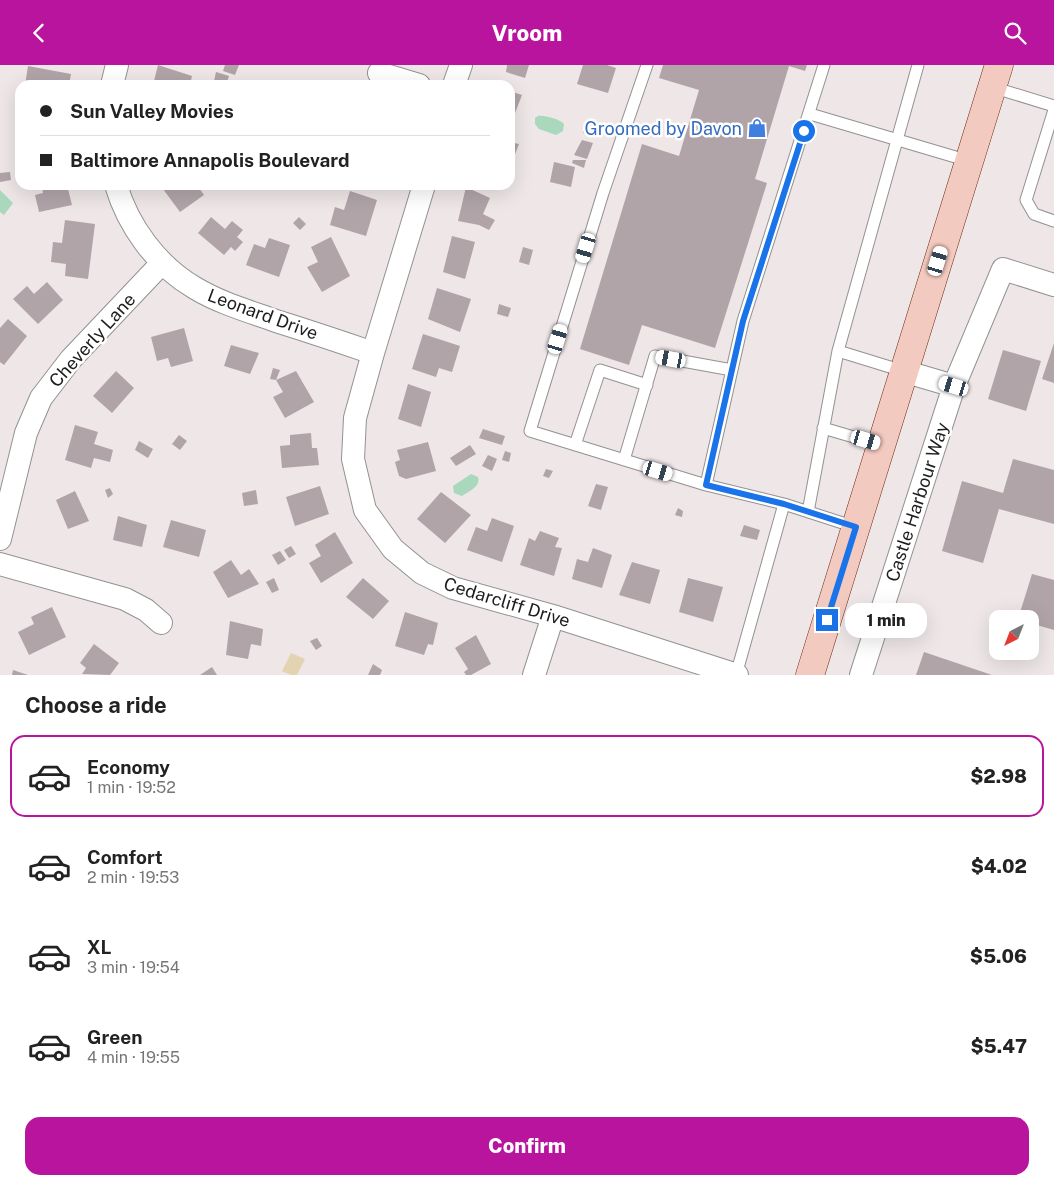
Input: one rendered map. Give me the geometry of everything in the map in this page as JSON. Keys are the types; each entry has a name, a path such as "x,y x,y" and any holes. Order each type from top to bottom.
{"main road":[{"path":"810,675 996,76"}],"street":[{"path":"113,80 117,65"},
{"path":"456,80 461,65"},
{"path":"379,73 403,80"},
{"name":"Leonard Drive","path":"117,190 134,229 162,263 194,288 236,308 373,353"},
{"name":"Cedarcliff Drive","path":"422,190 355,418 353,459 365,510 393,549 422,573 454,588 552,616 737,675"},
{"name":"Cheverly Lane","path":"0,539 26,433 41,398 71,359 162,263"},
{"name":"Castle Harbour Way","path":"861,675 954,386 1003,269 1054,285"},
{"path":"903,371 954,386"},
{"path":"0,564 126,599 146,610 161,623"},
{"path":"534,675 552,616"}],"lane":[{"path":"647,65 603,193 530,431 706,485 784,504 856,527"},
{"path":"706,485 743,321 824,65"},
{"path":"808,512 838,351 918,65"},
{"path":"996,76 1054,108 1026,200 1034,214 1054,221"},
{"path":"810,114 969,161"},
{"path":"838,351 903,371"},
{"path":"624,460 655,357 732,370"},
{"path":"575,445 600,370 646,385"},
{"path":"823,428 881,445"},
{"path":"737,675 784,504"}],"shaded area":[{"path":"538,116 562,122 564,124 563,131 556,135 539,129 535,124 535,118"},
{"path":"0,190 13,203 4,215 0,212"},
{"path":"471,474 478,477 476,486 462,496 454,493 453,486"},
{"path":"291,653 305,659 297,675 291,675 282,671"}],"building":[{"path":"158,65 192,76 191,80 154,80"},
{"path":"225,65 239,65 235,75 223,71"},
{"path":"507,65 529,65 525,78 506,72"},
{"path":"583,65 607,65 616,68 608,93 577,84"},
{"path":"663,65 807,65 805,71 789,66 755,179 767,183 715,348 642,325 629,365 580,349 642,144 679,156 699,90 659,78"},
{"path":"28,66 71,74 70,80 26,80"},
{"path":"216,72 229,76 228,80 214,80"},
{"path":"515,93 522,95 515,113"},
{"path":"586,123 597,126 594,136 583,133"},
{"path":"582,140 593,143 587,159 574,155"},
{"path":"515,143 519,144 515,154"},
{"path":"573,160 586,160 584,168 572,163"},
{"path":"554,162 575,167 571,187 550,182"},
{"path":"10,172 11,180 0,182 0,173"},
{"path":"43,190 68,190 72,205 39,212 35,195 43,193"},
{"path":"164,190 200,190 204,195 180,212"},
{"path":"465,190 473,190 490,198 483,214 495,220 489,230 479,225 458,221"},
{"path":"350,191 377,200 366,236 330,225 335,207 344,210"},
{"path":"211,217 225,229 232,221 243,230 237,237 243,242 235,251 231,247 224,255 198,233"},
{"path":"299,217 306,224 300,230 293,223"},
{"path":"65,220 95,224 88,279 65,276 66,264 51,262 53,242 62,243"},
{"path":"452,236 475,242 465,279 443,272"},
{"path":"331,237 350,276 322,292 307,267 318,262 311,247"},
{"path":"269,238 290,245 279,277 246,265 254,244 265,248"},
{"path":"523,247 533,250 529,265 519,262"},
{"path":"47,282 63,300 38,324 13,299 27,286 34,294"},
{"path":"437,288 471,299 460,332 428,319"},
{"path":"499,304 511,308 508,317 497,314"},
{"path":"8,319 27,336 4,365 0,362 0,328"},
{"path":"184,328 193,361 171,367 168,358 157,361 151,337"},
{"path":"423,334 460,346 452,372 439,368 436,377 412,369"},
{"path":"1054,343 1054,383 1042,379"},
{"path":"231,345 259,353 250,374 224,366"},
{"path":"1003,350 1041,361 1026,411 988,399"},
{"path":"273,368 280,370 276,380 270,379"},
{"path":"116,371 134,388 112,413 93,396"},
{"path":"296,371 314,402 285,418 273,397 283,392 276,380"},
{"path":"408,384 431,392 421,427 398,419"},
{"path":"75,425 98,432 94,444 113,450 110,462 94,458 91,468 65,460"},
{"path":"483,429 505,436 502,445 479,438"},
{"path":"311,433 312,448 317,448 319,465 282,468 280,446 290,445 290,435"},
{"path":"179,435 187,441 180,450 172,444"},
{"path":"139,441 153,449 148,458 135,450"},
{"path":"428,442 436,471 406,479 399,476 395,462 400,460 397,450"},
{"path":"470,445 476,454 456,466 450,458"},
{"path":"505,451 511,453 509,462 502,460"},
{"path":"488,455 497,459 492,471 482,466"},
{"path":"1013,459 1054,470 1054,524 999,509 983,563 942,551 962,481 1003,493"},
{"path":"546,469 553,471 549,478 543,476"},
{"path":"596,484 608,487 601,510 588,506"},
{"path":"320,486 329,514 295,526 286,497"},
{"path":"110,488 113,494 108,498 105,490"},
{"path":"256,490 258,504 244,506 242,493"},
{"path":"75,491 89,521 68,529 56,500"},
{"path":"441,492 471,515 445,543 417,519"},
{"path":"678,508 683,511 682,517 675,515"},
{"path":"118,516 147,525 142,547 113,540"},
{"path":"492,518 514,526 502,562 467,550 476,527 487,531"},
{"path":"171,520 206,530 199,557 163,547"},
{"path":"744,525 760,530 757,540 740,536"},
{"path":"540,531 559,538 555,547 562,548 554,576 520,565 529,538 535,541"},
{"path":"335,532 353,563 321,583 309,563 321,556 315,545"},
{"path":"291,546 296,554 289,558 284,550"},
{"path":"593,548 612,555 602,588 572,579 577,559 588,562"},
{"path":"280,551 286,560 278,565 272,555"},
{"path":"231,560 241,575 249,569 259,584 228,598 213,572"},
{"path":"632,562 660,570 650,604 619,595"},
{"path":"1032,574 1054,580 1054,630 1039,626 1039,610 1021,610"},
{"path":"274,578 279,590 272,593 266,582"},
{"path":"363,578 389,601 373,619 346,597"},
{"path":"688,578 723,587 713,622 679,612"},
{"path":"52,607 66,637 29,655 18,632 34,624 31,617"},
{"path":"405,612 438,623 433,645 428,644 424,655 395,646"},
{"path":"230,621 263,629 261,646 251,644 248,659 226,655"},
{"path":"476,635 491,664 471,675 466,675 464,672 468,669 455,648"},
{"path":"317,638 322,646 316,650 310,641"},
{"path":"94,644 119,663 110,675 82,674 86,668 80,663"},
{"path":"924,652 992,675 916,675"},
{"path":"373,664 382,670 380,675 368,675"},
{"path":"212,667 217,675 200,675"},
{"path":"13,670 28,675 12,675"}],"place":[{"name":"Groomed by Davon","path":"757,128"}],"route":[{"path":"804,131 743,321 706,485 784,504 856,527 827,620"}]}
